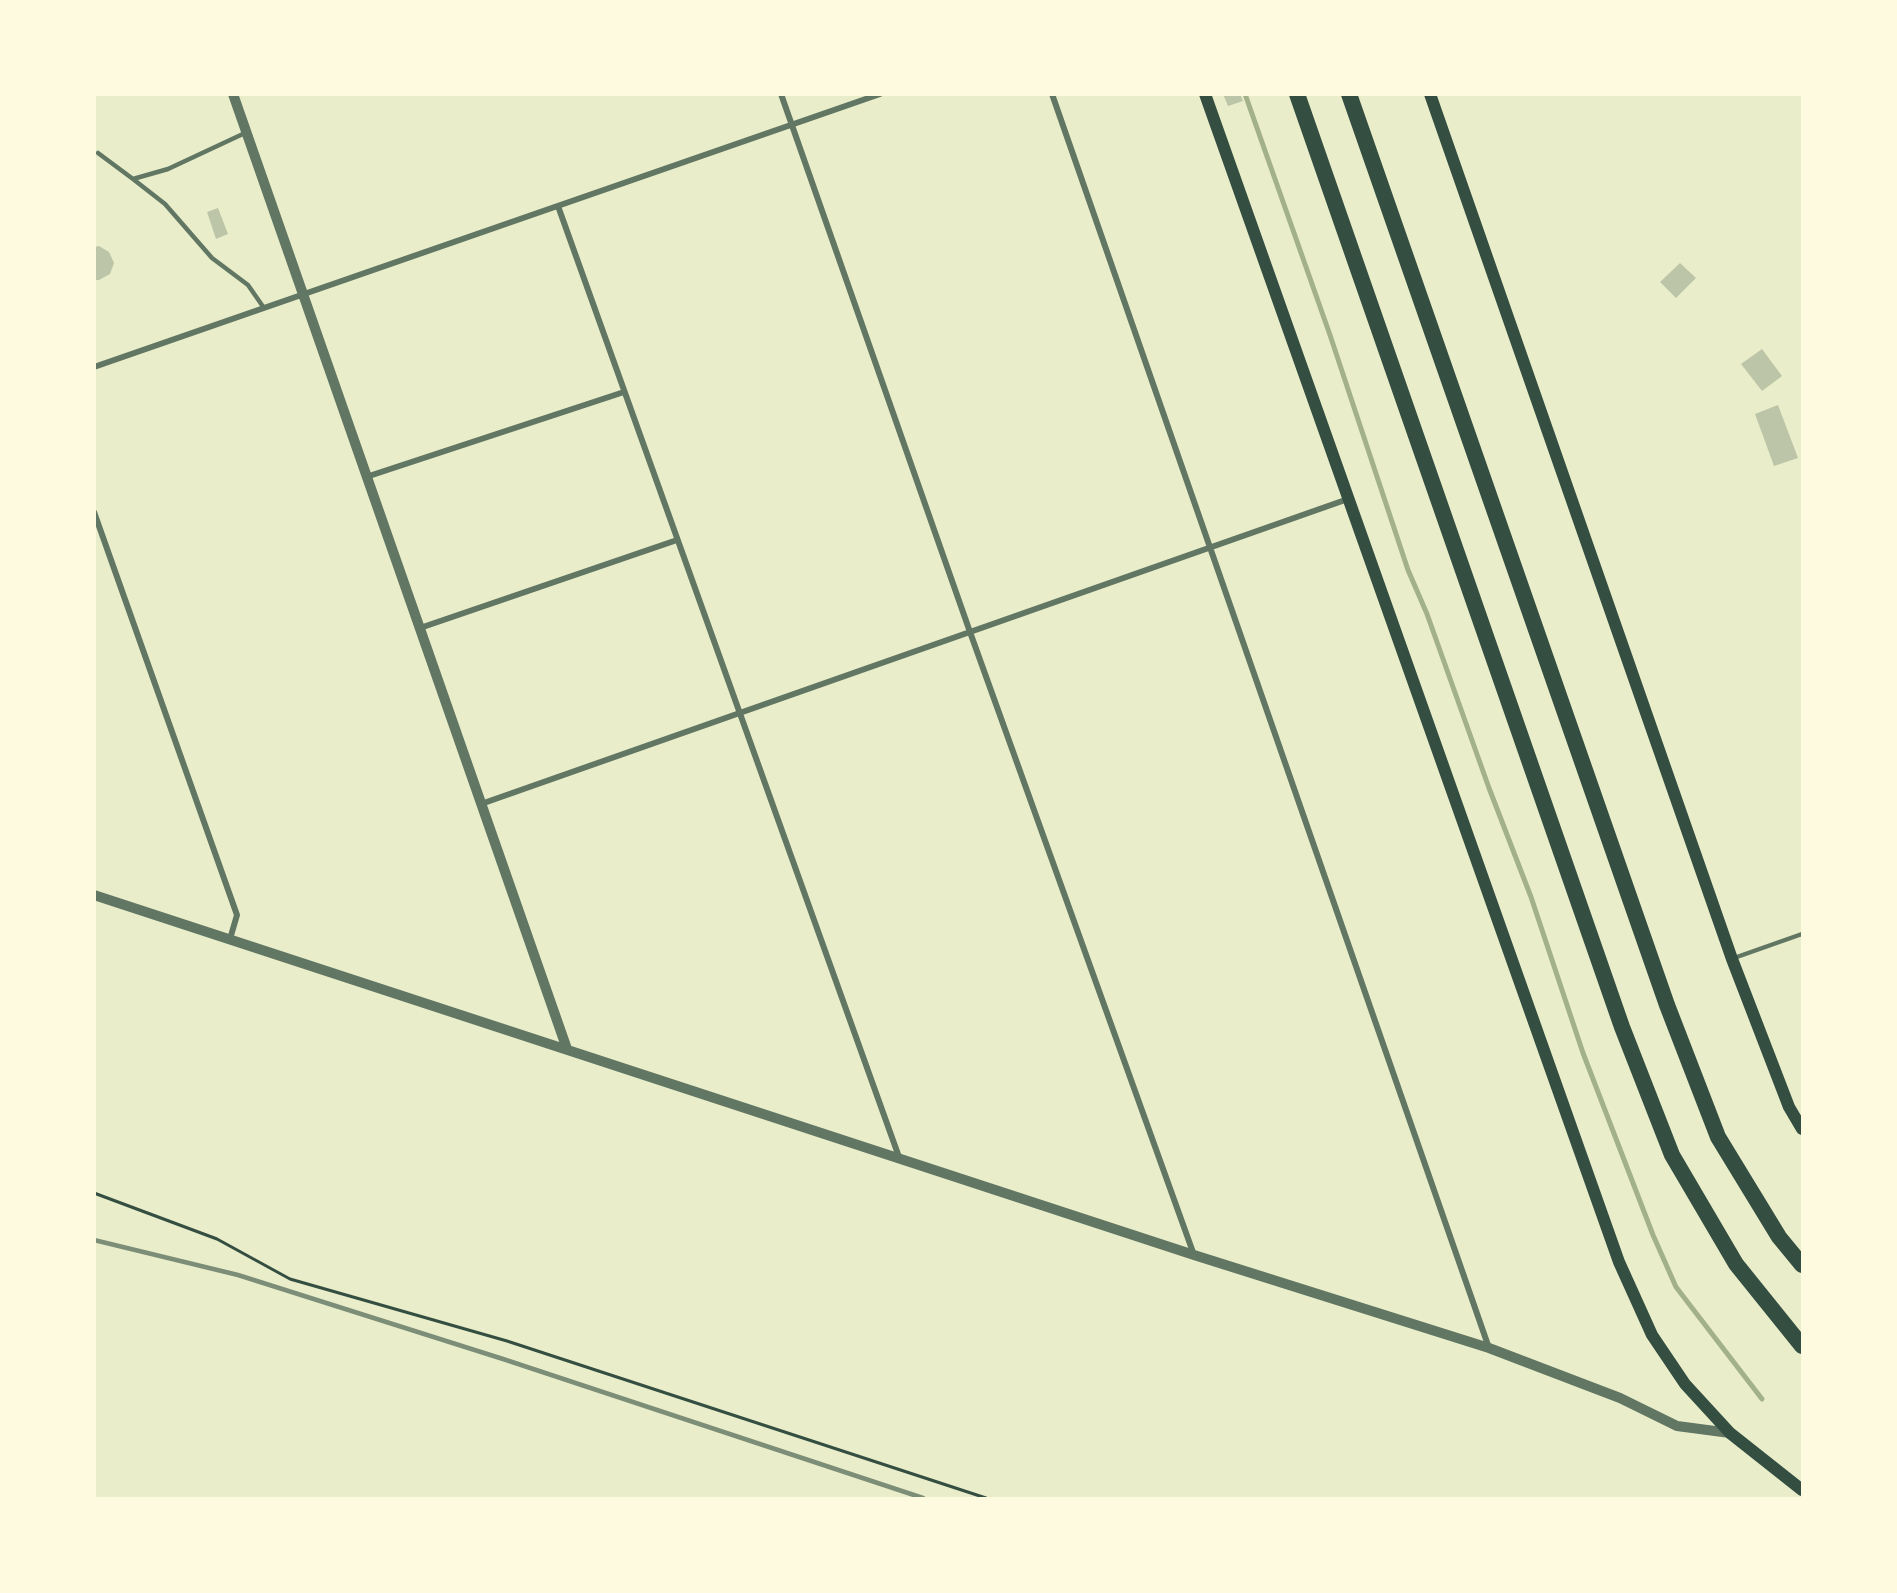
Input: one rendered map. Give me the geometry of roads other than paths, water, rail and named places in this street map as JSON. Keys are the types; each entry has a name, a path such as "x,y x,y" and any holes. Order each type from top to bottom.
{"highway":[{"path":"1297,94 1618,1015 1672,1155 1736,1264 1803,1346"},
{"path":"1349,94 1671,1016 1718,1137 1779,1237 1803,1265"}],"main road":[{"path":"1205,94 1619,1262 1652,1335 1685,1384 1730,1433 1803,1490"},
{"path":"1430,94 1732,959 1789,1107 1803,1129"}],"street":[{"path":"233,94 567,1049"},
{"path":"781,94 970,632 1194,1255"},
{"path":"94,367 880,94"},
{"path":"1052,94 1489,1348"},
{"path":"558,206 899,1158"},
{"path":"366,477 624,392"},
{"path":"481,804 1348,499"},
{"path":"94,512 237,915 230,939"},
{"path":"419,628 677,540"},
{"path":"94,895 1194,1255 1489,1348 1620,1398 1677,1426 1730,1433"}],"lane":[{"path":"133,179 168,169 246,133"},
{"path":"98,153 165,204 212,258 248,285 264,308"},
{"path":"1732,959 1803,934"}],"waterway":[{"path":"1245,94 1330,335 1408,570 1427,614 1489,788 1531,897 1583,1053 1653,1235 1676,1287 1762,1399"}],"railway":[{"path":"94,1240 238,1275 503,1359 923,1498"}]}
